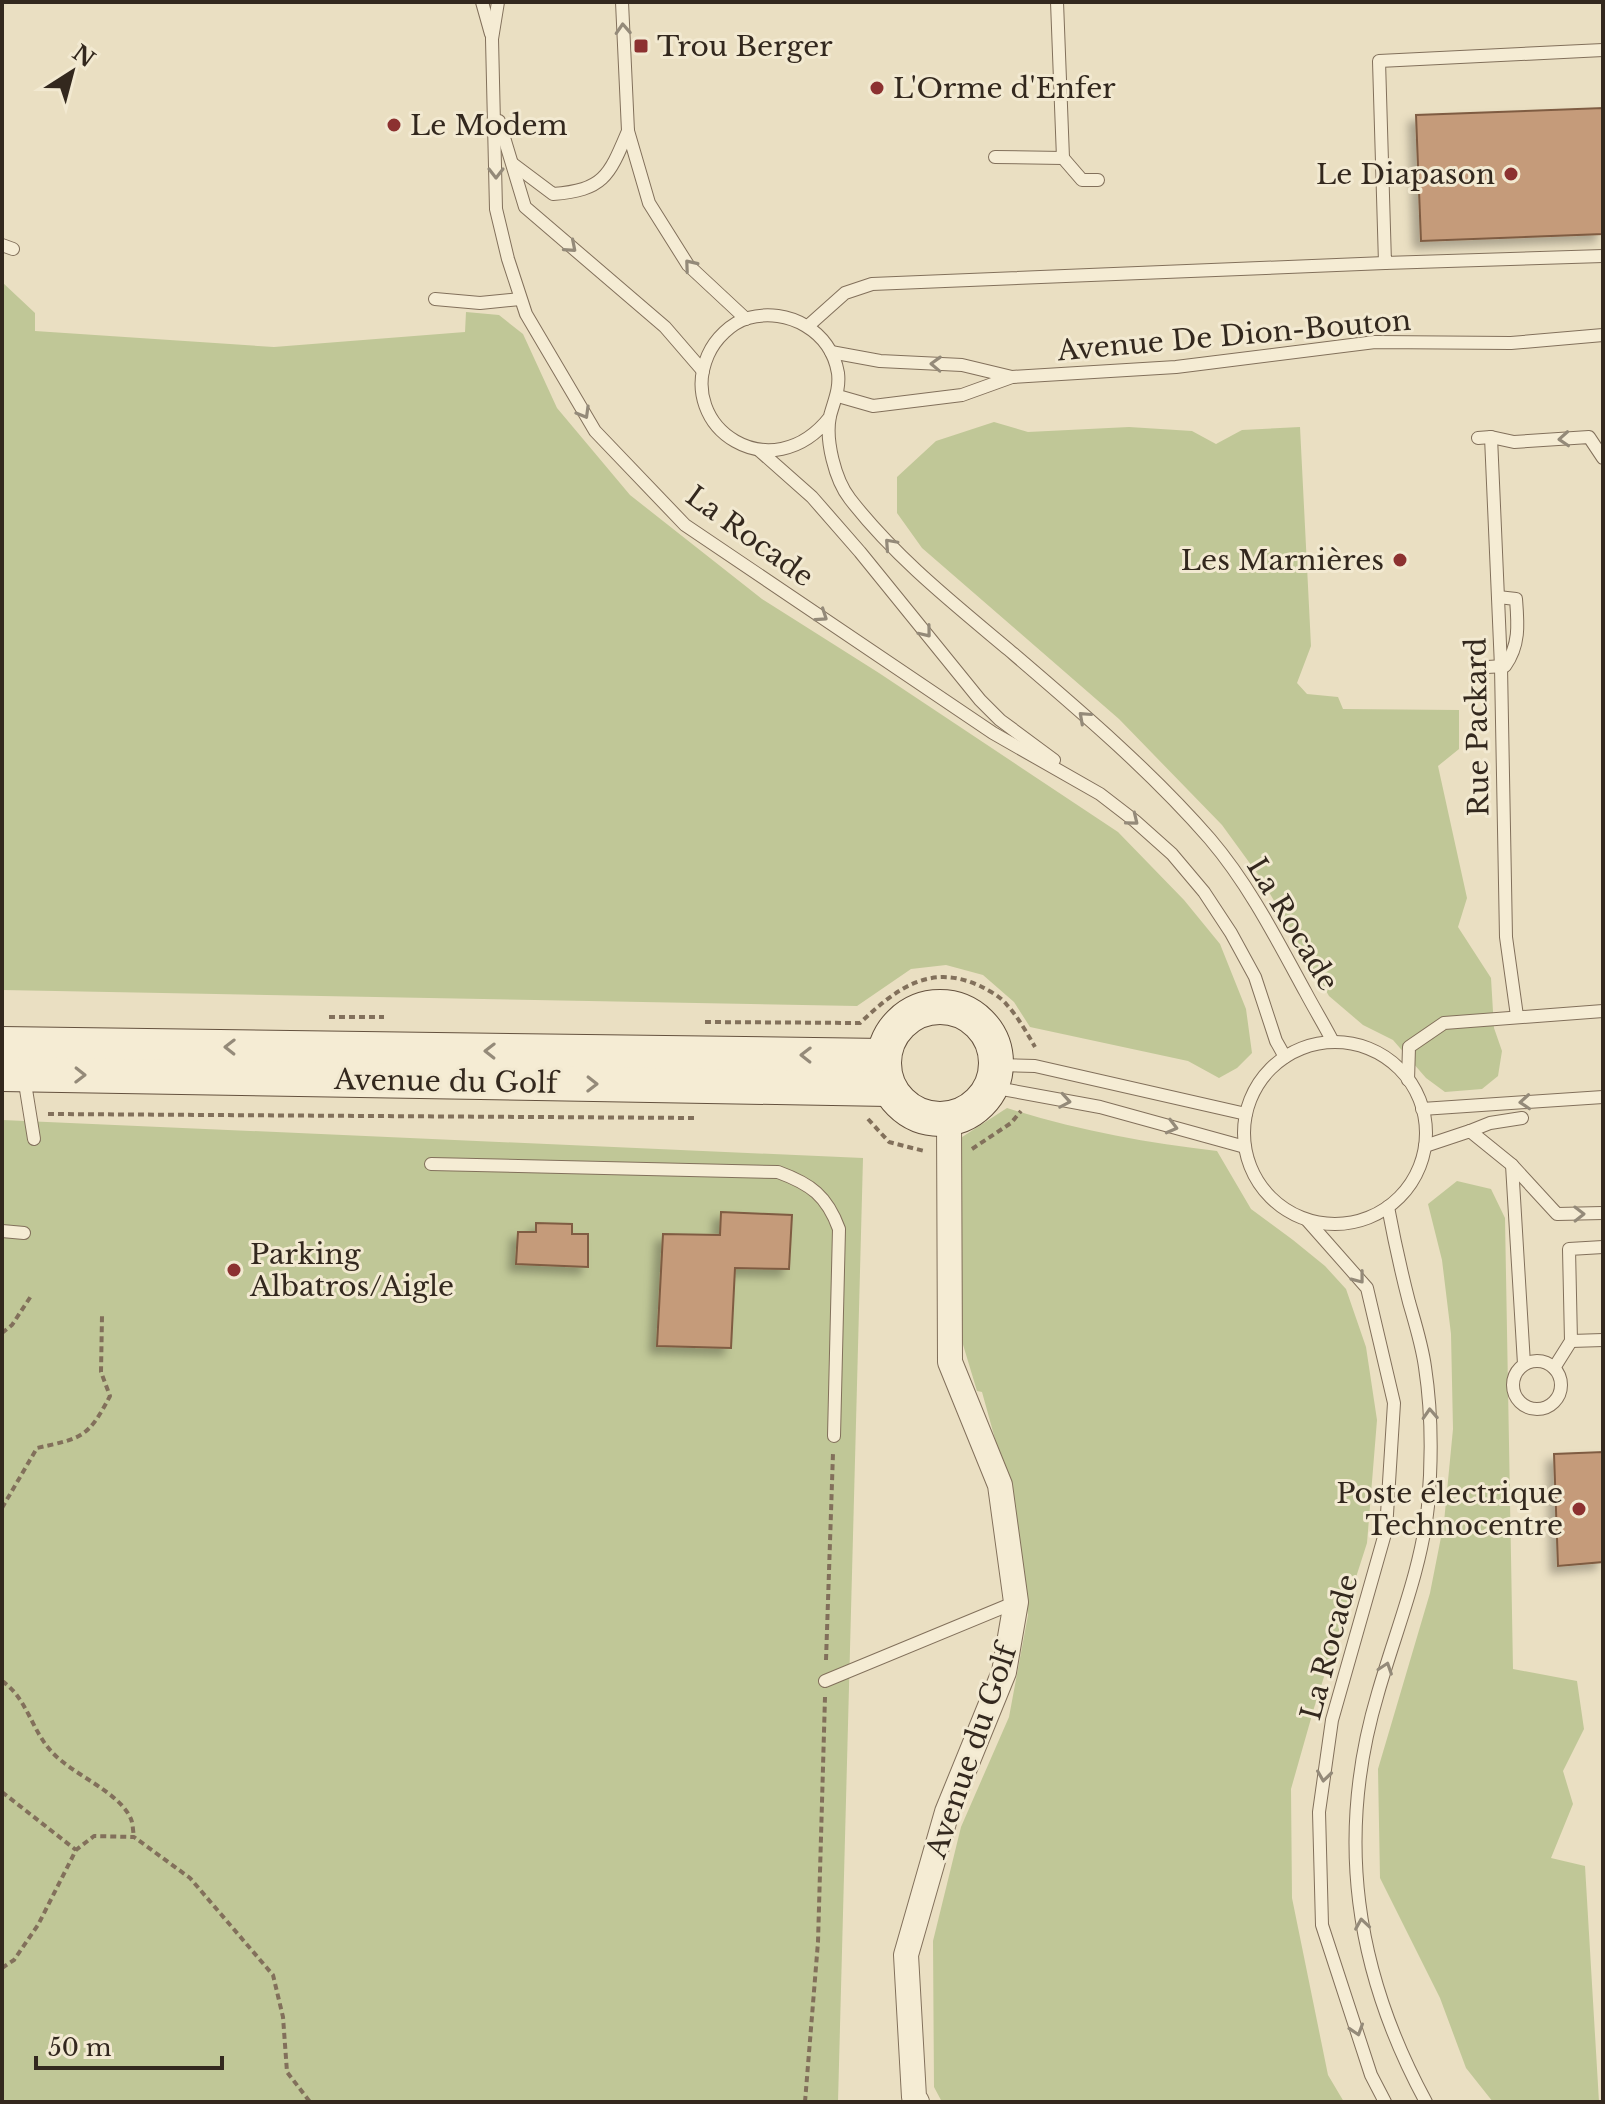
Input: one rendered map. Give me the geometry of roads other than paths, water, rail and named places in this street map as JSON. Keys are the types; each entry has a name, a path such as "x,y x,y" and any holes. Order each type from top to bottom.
{"street":[{"path":"930,1007 949,1008 968,1014 983,1027 993,1044 994,1076 983,1100 968,1112 949,1119 930,1119 905,1108 886,1073 889,1037 911,1014 930,1007"},
{"name":"Avenue du Golf","path":"2,1044 886,1073"},
{"name":"Avenue du Golf","path":"13,1074 886,1073"},
{"name":"Avenue du Golf","path":"917,2102 914,2097 906,1955 947,1812 1004,1672 1016,1602 1000,1485 950,1362 949,1119"}],"lane":[{"name":"La Rocade","path":"482,2 492,39 496,209 526,314 595,431 685,525 993,733 1100,794"},
{"name":"La Rocade","path":"492,39 498,2"},
{"path":"622,2 628,131 649,203 688,265 746,319"},
{"path":"1057,2 1063,158 1082,180 1098,180"},
{"path":"1385,263 1379,61 1603,50"},
{"name":"La Rocade","path":"496,110 525,207 665,327 703,371"},
{"path":"513,164 553,194 581,192 600,181 616,159 628,131"},
{"path":"995,157 1063,158"},
{"path":"808,326 845,293 872,284 1603,256"},
{"path":"435,299 480,303 520,299"},
{"path":"767,315 788,317 808,326 821,337 831,352 838,373 838,396 830,417 817,434 800,445 781,451 760,451 739,444 722,431 709,414 703,393 703,371 708,354 717,339 730,327 746,319 767,315"},
{"name":"Avenue De Dion-Bouton","path":"838,396 873,406 962,395 1012,377 1176,367 1375,342 1511,343 1603,335"},
{"name":"Avenue De Dion-Bouton","path":"831,352 880,361 962,365 1012,377"},
{"name":"La Rocade","path":"830,417 834,466 838,480 850,499 905,561 1118,747 1209,838 1258,905 1333,1042"},
{"name":"Rue Packard","path":"1517,1016 1506,937 1494,667 1498,597 1484,438 1514,442 1589,437 1603,458"},
{"name":"La Rocade","path":"760,451 822,508 980,700 1000,720 1135,821 1172,854 1204,892 1231,933 1255,977 1276,1041 1285,1057"},
{"path":"1494,667 1505,666 1515,652 1518,625 1518,597 1498,597"},
{"path":"1408,1080 1409,1047 1444,1023 1603,1011"},
{"path":"1333,1042 1359,1046 1382,1056 1408,1080 1422,1109 1426,1127 1419,1170 1406,1191 1388,1207 1363,1220 1335,1224 1307,1220 1272,1200 1254,1175 1245,1147 1246,1114 1267,1072 1285,1057 1308,1046 1333,1042"},
{"path":"994,1076 1035,1066 1246,1114"},
{"path":"13,1074 30,1114 34,1139"},
{"path":"994,1076 1245,1147"},
{"path":"1422,1109 1603,1097"},
{"path":"1425,1146 1490,1123 1522,1118"},
{"path":"1470,1131 1512,1165 1557,1214 1603,1213"},
{"path":"431,1164 778,1172 800,1180 819,1194 832,1210 839,1229 834,1436"},
{"path":"1512,1165 1524,1364"},
{"name":"La Rocade","path":"1388,1207 1425,1364 1431,1461 1419,1559 1377,1693 1360,1773 1355,1839 1356,1883 1374,1982 1389,2027 1426,2102"},
{"name":"La Rocade","path":"1307,1220 1367,1288 1394,1403 1386,1530 1332,1720 1319,1812 1322,1925 1371,2075 1385,2102"},
{"path":"2,1231 24,1233"},
{"path":"1554,1368 1571,1341 1569,1249 1603,1247"},
{"path":"1571,1341 1603,1340"},
{"path":"1544,1362 1554,1368 1560,1380 1559,1396 1550,1405 1534,1409 1519,1401 1512,1386 1513,1378 1524,1364 1544,1362"},
{"path":"825,1681 1016,1602"}],"place":[{"name":"Trou Berger","path":"641,46"},
{"name":"L'Orme d'Enfer","path":"877,88"},
{"name":"Le Modem","path":"394,125"},
{"name":"Le Diapason","path":"1511,174"},
{"name":"Les Marnières","path":"1400,560"},
{"name":"Parking Albatros/Aigle","path":"234,1270"},
{"name":"Poste électrique Technocentre","path":"1579,1509"}]}
